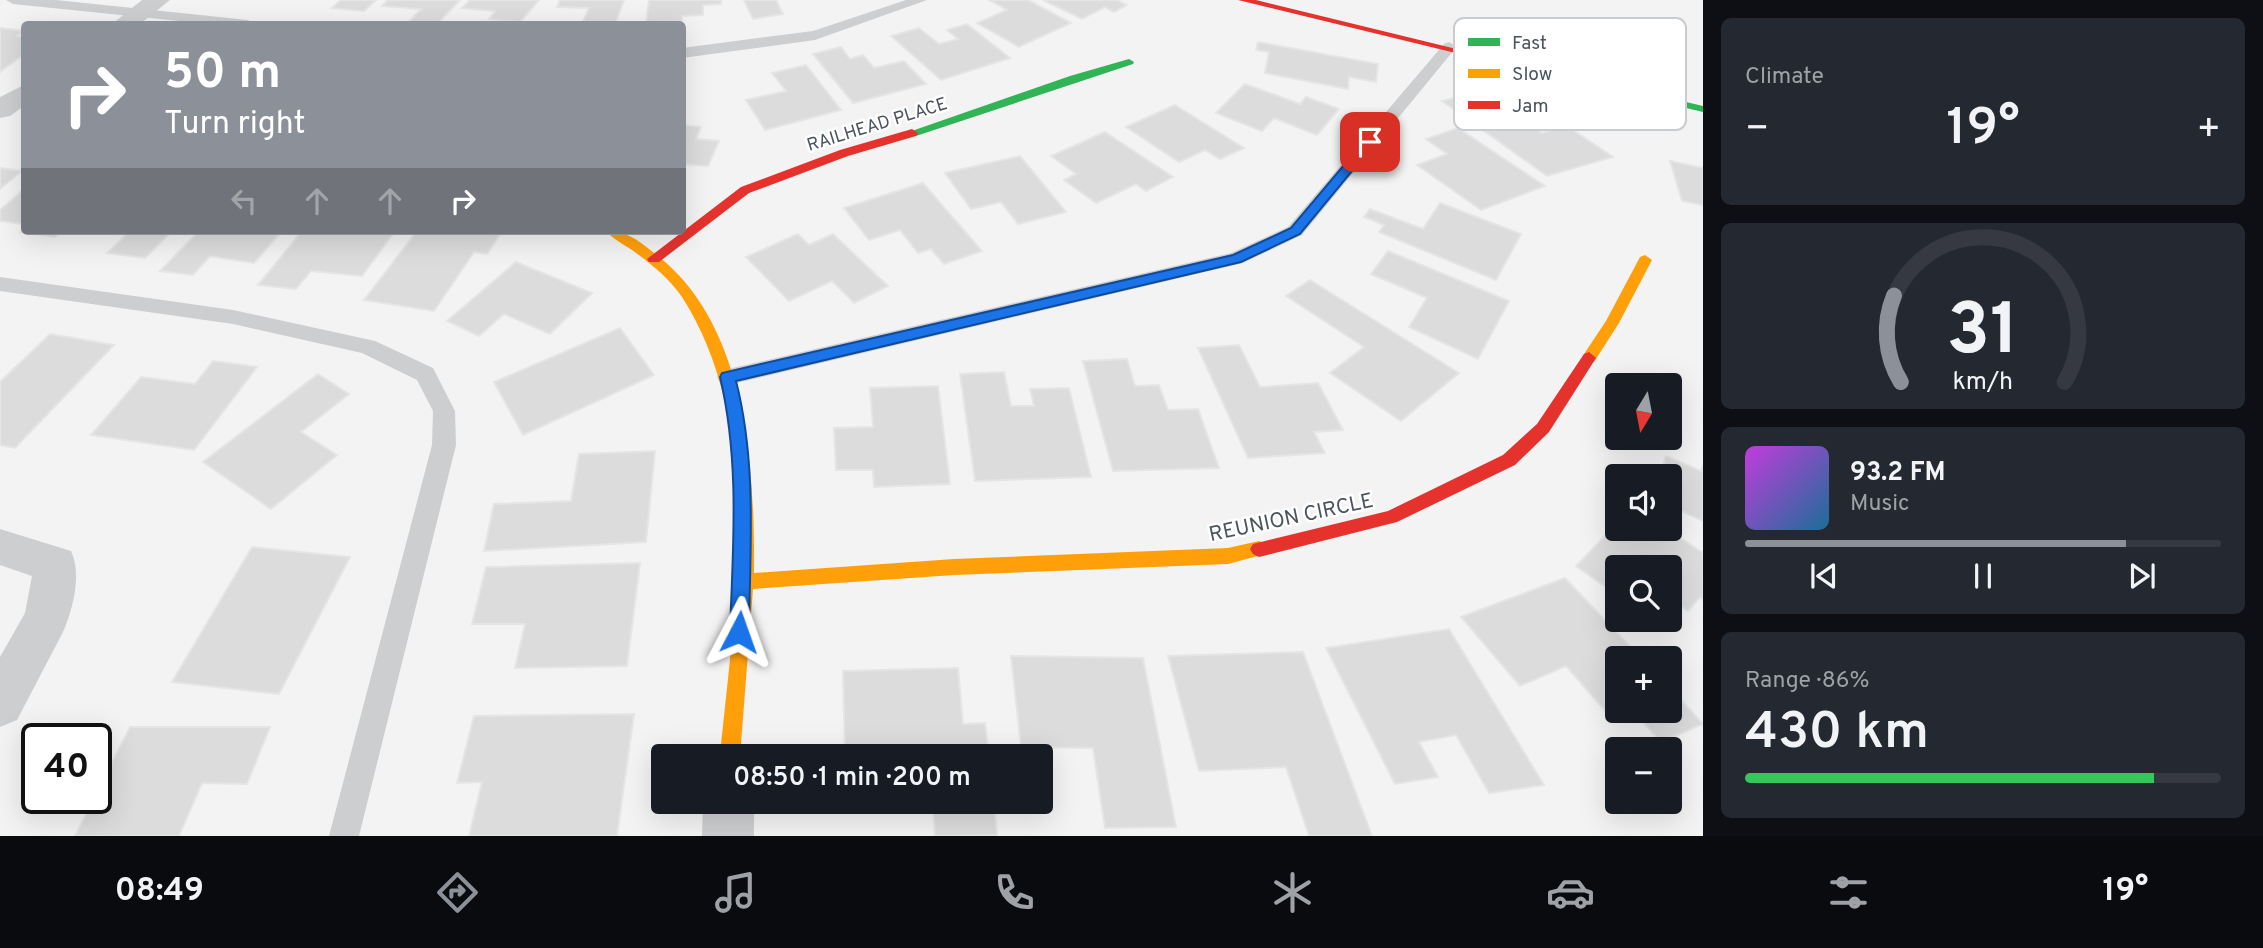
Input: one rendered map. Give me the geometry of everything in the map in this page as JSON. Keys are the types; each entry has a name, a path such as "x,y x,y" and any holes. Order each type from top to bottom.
{"street":[{"path":"1243,0 1454,48"},
{"name":"RAILHEAD PLACE","path":"686,235 745,190 844,153 971,116 1075,76 1129,62"},
{"path":"0,110 21,95"},
{"path":"0,117 21,120"},
{"path":"619,235 654,259 688,296 710,336 727,377 738,418 743,497 743,582 731,744"},
{"name":"RAILHEAD PLACE","path":"654,259 686,235"},
{"name":"REUNION CIRCLE","path":"743,582 954,567 1228,556 1391,517 1509,460 1543,428 1612,323 1645,260"},
{"path":"0,547 56,564 47,617 0,704"},
{"path":"728,836 729,814"}],"lane":[{"path":"13,0 221,21"},
{"path":"686,52 815,35 920,0"},
{"path":"727,377 1248,253 1295,231 1449,47"},
{"path":"0,284 246,320 367,346 425,374 444,411 444,445 344,836"}],"building":[{"path":"341,0 376,0 364,11 332,8"},
{"path":"388,0 460,0 440,21 410,21 421,9 382,6"},
{"path":"470,0 539,0 521,21 489,19 495,11 462,8"},
{"path":"560,0 624,0 616,21 583,21 589,8 557,7"},
{"path":"649,0 721,0 721,4 703,5 703,15 682,16 682,21 646,21"},
{"path":"744,0 776,0 783,14 753,19"},
{"path":"989,0 1028,0 1071,23 1019,47 977,23 1007,10"},
{"path":"1043,0 1117,0 1127,5 1114,12 1105,7 1082,19"},
{"path":"967,24 1010,58 941,80 891,36 919,28 939,44 958,39 947,30"},
{"path":"0,28 21,31 17,36 21,37 21,56 0,72"},
{"path":"1258,42 1378,64 1376,82 1349,77 1348,89 1265,73 1269,52 1256,50"},
{"path":"841,47 850,59 863,55 874,68 904,61 926,84 853,103 813,54"},
{"path":"806,65 841,110 765,130 746,100 786,91 772,73"},
{"path":"1245,84 1300,104 1306,97 1339,109 1317,135 1274,118 1262,131 1216,113"},
{"path":"1454,98 1454,110 1442,101"},
{"path":"1175,105 1244,148 1220,159 1205,150 1179,162 1126,127"},
{"path":"686,125 701,127 696,139 719,141 708,166 686,164"},
{"path":"1454,129 1461,130 1545,186 1481,210 1417,165 1447,154 1426,139"},
{"path":"1483,130 1538,130 1542,133 1573,130 1613,157 1547,176"},
{"path":"1105,132 1173,177 1146,191 1136,184 1096,203 1064,180 1076,174 1051,156"},
{"path":"1020,156 1066,212 1018,224 1001,202 971,209 945,173"},
{"path":"1670,161 1703,168 1703,205 1682,201"},
{"path":"0,168 21,171 21,172 0,189"},
{"path":"923,183 982,251 944,264 931,249 918,253 900,230 869,240 844,208"},
{"path":"21,192 21,224 0,221 0,210"},
{"path":"1440,203 1521,234 1496,280 1379,232 1384,225 1364,217 1370,209 1423,229"},
{"path":"798,234 809,245 833,234 888,286 854,303 832,281 789,301 746,257"},
{"path":"126,235 168,235 145,258 107,253"},
{"path":"195,235 278,235 254,263 210,256 193,275 160,271"},
{"path":"299,235 392,235 362,276 311,271 296,289 258,285"},
{"path":"414,235 499,235 487,254 474,252 434,311 364,300"},
{"path":"1388,251 1509,301 1478,359 1409,327 1427,298 1371,274"},
{"path":"516,262 592,293 550,334 504,314 479,336 447,321"},
{"path":"1310,280 1459,373 1401,421 1330,373 1364,347 1286,296"},
{"path":"620,328 654,375 523,435 494,382"},
{"path":"50,334 114,345 15,448 0,445 0,382"},
{"path":"1239,345 1260,387 1318,383 1343,430 1314,432 1325,453 1248,458 1198,348"},
{"path":"1127,359 1135,386 1159,385 1168,410 1198,409 1219,468 1113,471 1083,361"},
{"path":"213,361 257,367 194,450 91,435 141,377 195,384"},
{"path":"1004,372 1011,406 1034,406 1030,389 1069,388 1091,477 975,481 960,374"},
{"path":"318,374 349,394 301,432 337,455 271,509 203,462"},
{"path":"938,386 950,484 874,487 873,470 836,470 834,428 873,427 870,388"},
{"path":"655,451 646,542 484,551 494,504 571,501 579,454"},
{"path":"1666,456 1701,471 1703,466 1703,521 1682,511 1682,464 1664,464"},
{"path":"1605,536 1605,541 1682,539 1703,553 1703,599 1700,597 1688,611 1682,607 1682,555 1605,555 1605,587 1576,566"},
{"path":"252,547 350,557 279,694 172,682"},
{"path":"640,563 627,666 515,668 525,624 472,624 486,567"},
{"path":"1565,578 1605,620 1605,632 1616,632 1630,646 1605,646 1605,711 1566,666 1520,686 1461,617"},
{"path":"1449,629 1544,785 1489,793 1456,735 1419,742 1438,777 1395,784 1326,648"},
{"path":"1303,652 1372,836 1309,836 1286,767 1199,771 1168,656"},
{"path":"1011,656 1143,658 1176,827 1105,828 1093,748 1021,744"},
{"path":"958,668 963,724 985,723 988,744 845,744 843,671"},
{"path":"1682,701 1703,724 1673,737 1656,737 1644,723 1682,723"},
{"path":"634,714 617,836 469,836 482,782 457,783 474,716"},
{"path":"130,727 270,727 247,784 202,783 179,836 75,836 86,814 112,814 112,763"},
{"path":"934,814 995,814 997,835 935,836"}],"traffic: fast":[{"path":"912,133 1129,62"},
{"path":"1686,105 1703,109"}],"traffic: slow":[{"path":"619,235 664,269 689,297 715,348 733,403 742,461 746,521 731,744"},
{"path":"1589,358 1612,323 1645,260"},
{"path":"743,582 954,567 1228,556 1259,549"}],"traffic: jam":[{"path":"1243,0 1454,50"},
{"path":"686,235 745,190 844,153 912,133"},
{"path":"654,259 686,235"},
{"path":"1259,549 1391,517 1509,460 1543,428 1589,358"}],"route":[{"path":"739,632 743,582 743,497 738,418 727,377 1236,258 1295,231 1370,142"}]}
